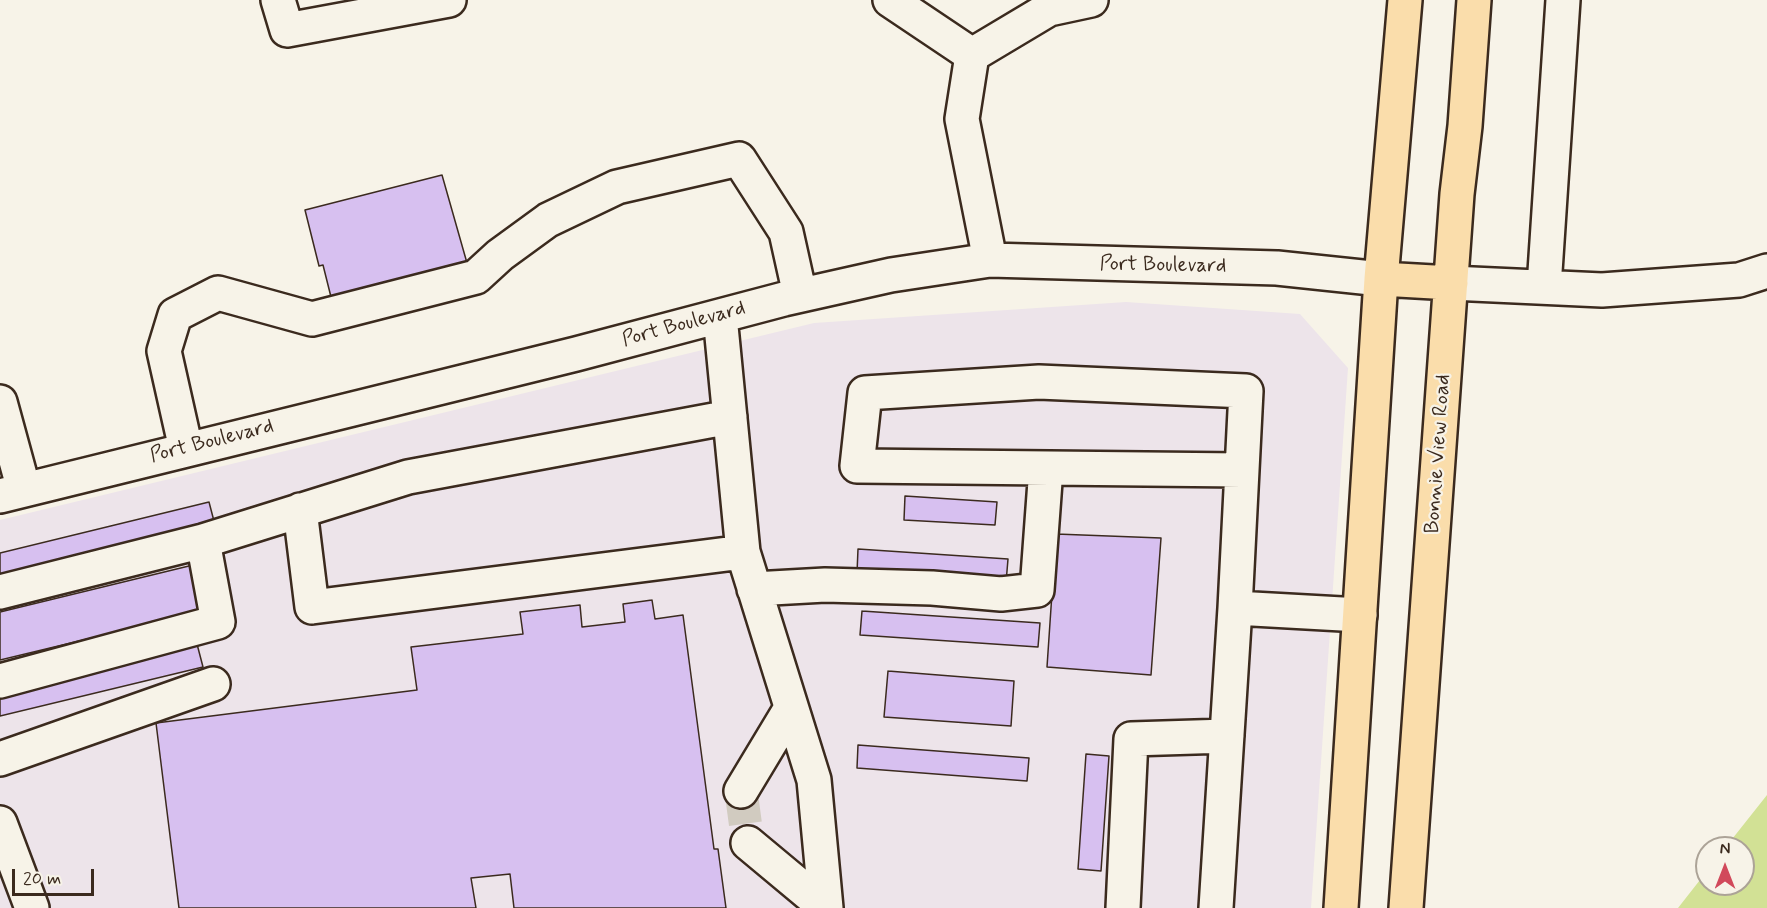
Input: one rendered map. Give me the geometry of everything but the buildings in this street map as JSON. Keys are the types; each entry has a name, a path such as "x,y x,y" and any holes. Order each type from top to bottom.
{"main road":[{"path":"1341,908 1381,279 1405,0"},
{"name":"Bonnie View Road","path":"1406,908 1451,283 1474,0"},
{"path":"1381,279 1451,283"}],"street":[{"path":"279,0 287,30 449,0"},
{"path":"890,0 972,55"},
{"path":"990,260 962,119 972,55 1048,4 1091,0"},
{"path":"1544,287 1563,0"},
{"path":"186,449 164,351 175,315 218,293 312,319 476,277 500,255 548,220 617,187 740,159 786,232 800,295"},
{"name":"Port Boulevard","path":"12,493 576,354 800,295 891,275 990,260 1277,268 1381,279"},
{"path":"1451,283 1625,288 1739,280 1767,271"},
{"path":"720,316 743,552 814,780 826,908"},
{"path":"1216,908 1235,608 1242,470 1246,391 1039,382 865,393 857,466 1242,470"},
{"path":"0,402 12,493"},
{"path":"0,592 203,541 408,477 730,417"},
{"path":"754,589 825,585 932,588 1001,594 1037,590 1046,468"},
{"path":"300,510 312,607 743,552"},
{"path":"0,681 218,622 203,541"},
{"path":"1235,608 1360,615"},
{"path":"0,759 213,684"},
{"path":"741,791 791,708"},
{"path":"1123,908 1131,739 1227,736"},
{"path":"0,823 32,908"},
{"path":"748,843 826,908"}],"shaded area":[{"path":"1126,302 1300,314 1348,368 1311,908 0,908 0,520 814,323"}],"green space":[{"path":"1767,795 1767,908 1678,908 1695,886 1695,896 1755,896 1755,836 1735,836"}],"tunnel":[{"path":"741,791 748,843"}]}
